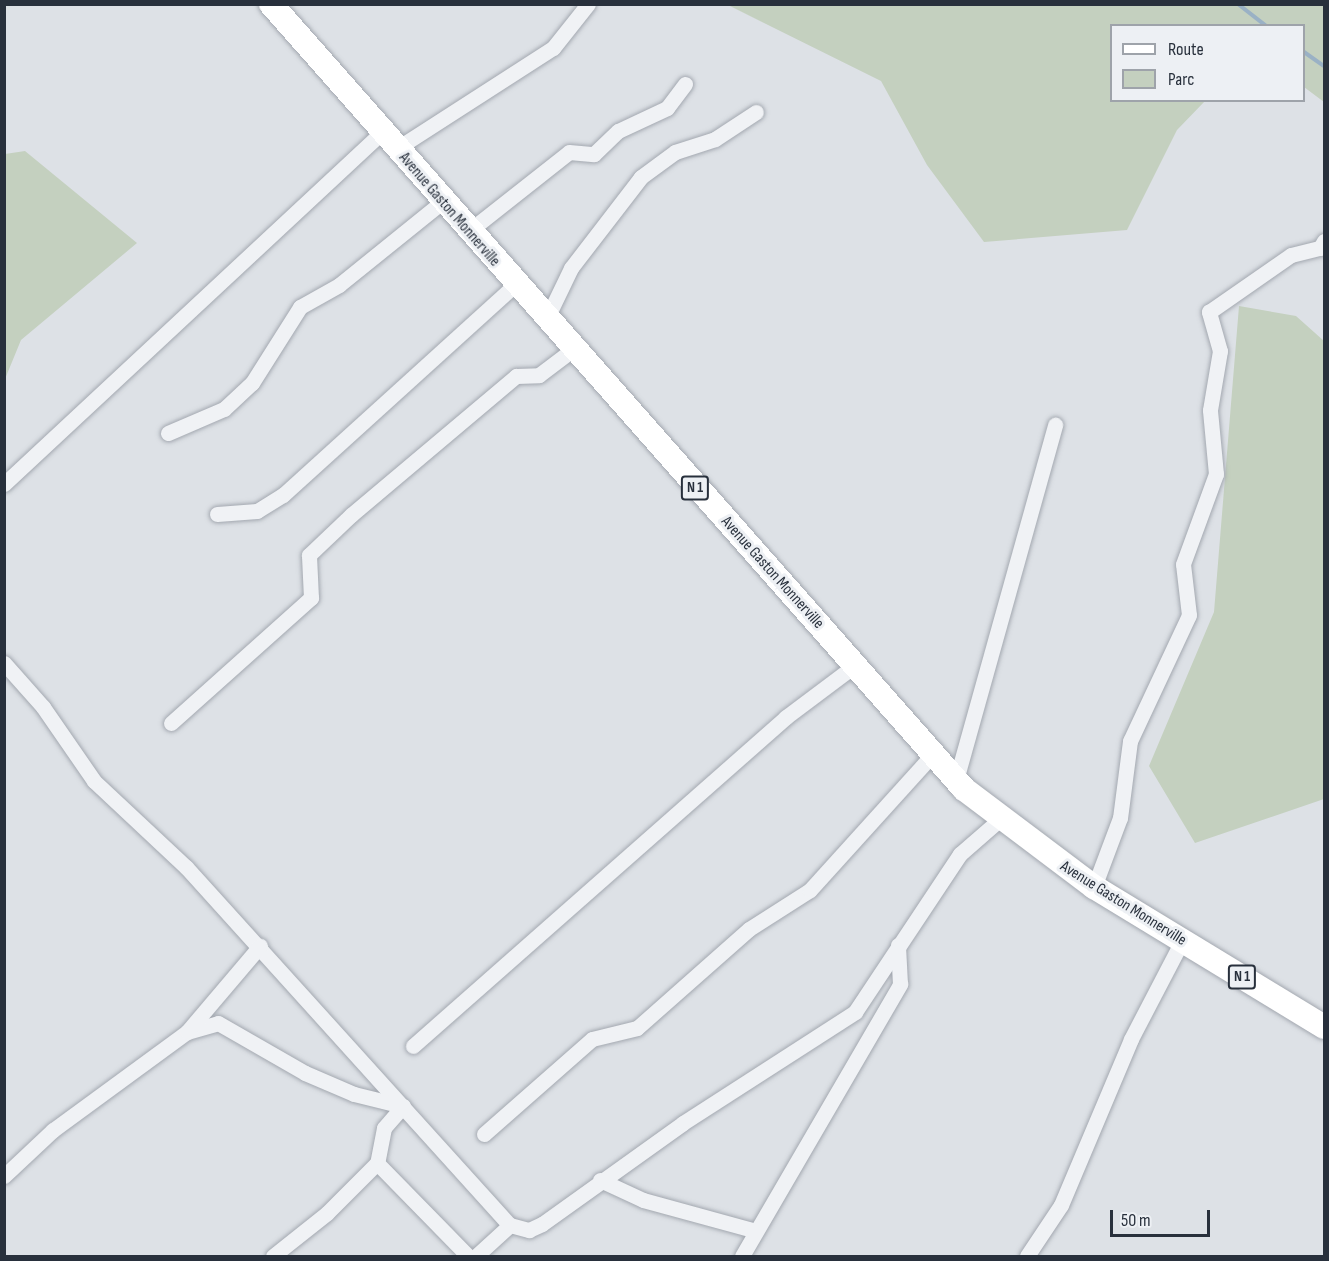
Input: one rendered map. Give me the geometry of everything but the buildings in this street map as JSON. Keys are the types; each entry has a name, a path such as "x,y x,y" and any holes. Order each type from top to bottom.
{"main road":[{"name":"Avenue Gaston Monnerville","path":"271,4 572,350 956,780 999,820 1094,888 1324,1028"}],"street":[{"path":"4,484 389,141 554,48 588,4"},
{"path":"468,231 569,152 594,153 618,131 667,108 685,84"},
{"path":"546,320 571,268 641,177 675,152 715,139 756,112"},
{"path":"168,433 224,409 252,383 300,307 339,285 442,202"},
{"path":"1094,888 1120,818 1130,741 1189,615 1183,564 1216,474 1209,410 1220,351 1209,312 1291,255 1320,248 1324,241"},
{"path":"217,514 257,511 283,495 515,285"},
{"path":"171,723 311,598 309,555 351,515 516,376 539,375 572,350"},
{"path":"956,780 1055,424"},
{"path":"4,663 44,707 94,781 260,946 510,1225 529,1230 542,1224 600,1180 849,1017 869,996 898,945 960,854 999,820"},
{"path":"413,1046 786,717 854,666"},
{"path":"484,1134 592,1039 637,1028 749,929 810,890 933,754"},
{"path":"1027,1257 1061,1205 1131,1039 1182,941"},
{"path":"742,1257 900,984 898,945"},
{"path":"4,1176 53,1131 187,1032 260,946"},
{"path":"187,1032 218,1023 304,1073 354,1094 403,1106"},
{"path":"273,1257 377,1163 384,1128 403,1106"},
{"path":"377,1163 468,1257"},
{"path":"600,1180 643,1200 756,1231"},
{"path":"476,1257 510,1225"}],"green space":[{"path":"728,5 1324,5 1324,102 1305,88 1305,24 1110,24 1110,102 1204,102 1177,130 1127,230 984,242 927,165 881,81"},
{"path":"25,151 137,243 21,340 5,379 5,154"},
{"path":"1239,306 1296,316 1324,341 1324,799 1195,843 1149,766 1214,612"}],"waterway":[{"path":"1238,4 1263,24"},
{"path":"1305,53 1324,66"}]}
